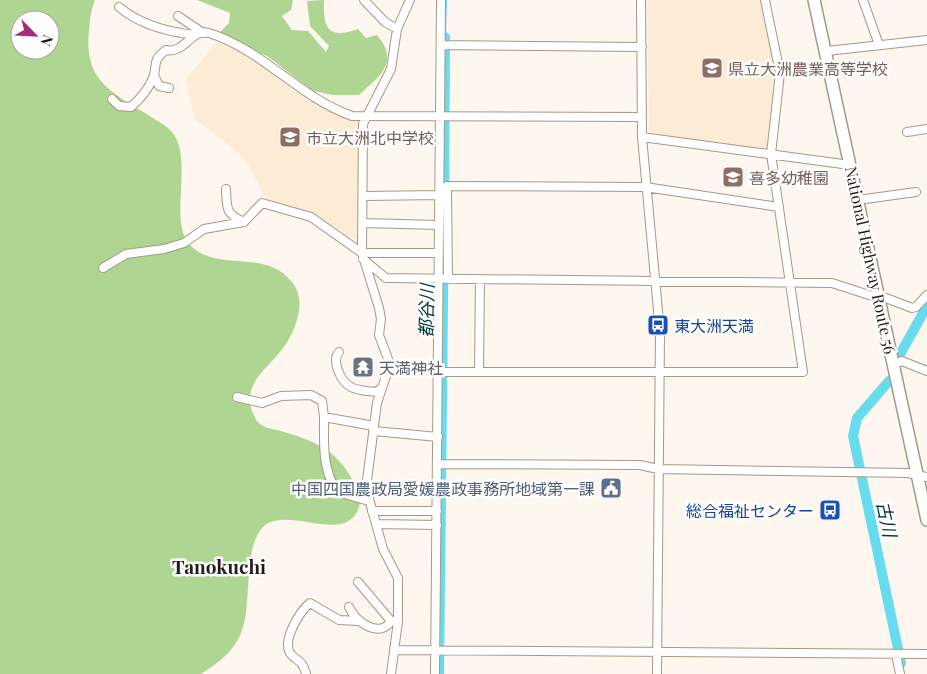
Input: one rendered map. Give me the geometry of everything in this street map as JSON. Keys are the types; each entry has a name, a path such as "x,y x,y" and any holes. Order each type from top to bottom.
{"highway":[{"name":"National Highway Route 56","path":"814,0 827,51 878,296 922,476 927,520"}],"street":[{"path":"364,0 385,22 397,28"},
{"path":"391,674 398,578 383,549 369,501 366,478 382,388 388,370 388,359 379,335 381,319 379,308 362,256 364,196 363,124 391,69 397,28 410,0"},
{"path":"435,674 438,649 436,525 440,464 438,437 444,186 444,45 441,0"},
{"path":"641,0 642,138 645,187 656,280 660,373 657,674"},
{"path":"441,372 803,372 771,154 780,74 765,0"},
{"path":"863,0 879,45"},
{"path":"119,7 132,18 146,23 217,36 253,55 315,98 338,111 352,116 642,118"},
{"path":"178,16 199,34"},
{"path":"169,88 159,86 154,75 153,67 158,57 166,50 180,49 199,34"},
{"path":"827,51 927,40"},
{"path":"444,45 642,47"},
{"path":"112,99 119,106 130,107 147,90 154,75"},
{"path":"906,132 927,129"},
{"path":"642,138 850,165"},
{"path":"444,186 645,187 778,207"},
{"path":"443,279 439,253 439,224 440,196 444,186"},
{"path":"226,189 226,209 233,217 244,222"},
{"path":"858,200 916,192"},
{"path":"364,196 440,196"},
{"path":"103,268 126,254 164,249 184,242 204,228 244,222 262,203 268,203 311,217 362,256 386,278 832,283 912,308 916,307 927,295"},
{"path":"363,223 439,224"},
{"path":"362,256 439,253"},
{"path":"479,372 480,279"},
{"path":"339,352 335,358 336,366 351,387 376,392 382,388"},
{"path":"894,364 902,361 927,371"},
{"path":"238,397 262,403 281,396 311,396 322,401 326,473 337,492 369,501"},
{"path":"324,417 374,429 438,437"},
{"path":"440,464 640,465 658,469 778,469 922,476"},
{"path":"372,511 437,511"},
{"path":"376,524 436,525"},
{"path":"358,582 395,621"},
{"path":"306,674 303,664 290,654 289,650 292,628 305,607 310,603 339,620 358,621 381,629 395,621"},
{"path":"348,607 358,621"},
{"path":"394,650 927,654"},
{"path":"899,654 900,674"}],"shaded area":[{"name":"県立大洲農業高等学校","path":"647,0 763,0 779,80 769,151 649,134"},
{"name":"市立大洲北中学校","path":"217,42 251,57 343,116 361,121 359,242 312,213 266,199 247,163 235,150 194,118 186,79"}],"green space":[{"path":"0,0 95,0 90,18 88,46 90,60 95,71 109,89 172,132 180,148 180,210 184,236 191,246 202,254 215,258 268,265 280,271 291,281 296,289 299,305 293,332 284,347 254,383 251,392 250,401 256,419 265,427 321,446 347,470 361,497 356,514 347,522 334,525 287,520 273,521 262,528 252,550 246,614 238,639 230,651 201,674 0,674"},
{"path":"197,0 293,0 291,10 282,16 292,30 308,31 326,52 329,46 310,26 307,1 324,0 326,24 329,29 339,33 358,29 366,38 377,35 384,45 387,61 380,75 359,95 333,95 313,91 267,56 242,47 218,34 229,23 230,13"}],"waterway":[{"path":"445,37 446,0"},
{"name":"都谷川","path":"444,196 445,37"},
{"name":"都谷川","path":"439,674 444,211"},
{"name":"古川","path":"899,356 927,306"},
{"name":"古川","path":"889,381 857,418 853,436 901,663"}],"place":[{"name":"県立大洲農業高等学校","path":"712,68"},
{"name":"市立大洲北中学校","path":"290,137"},
{"name":"喜多幼稚園","path":"733,177"},
{"name":"東大洲天満","path":"658,325"},
{"name":"天満神社","path":"363,367"},
{"name":"中国四国農政局愛媛農政事務所地域第一課","path":"611,488"},
{"name":"総合福祉センター","path":"830,510"}],"district":[{"name":"Tanokuchi","path":"219,566"}]}
